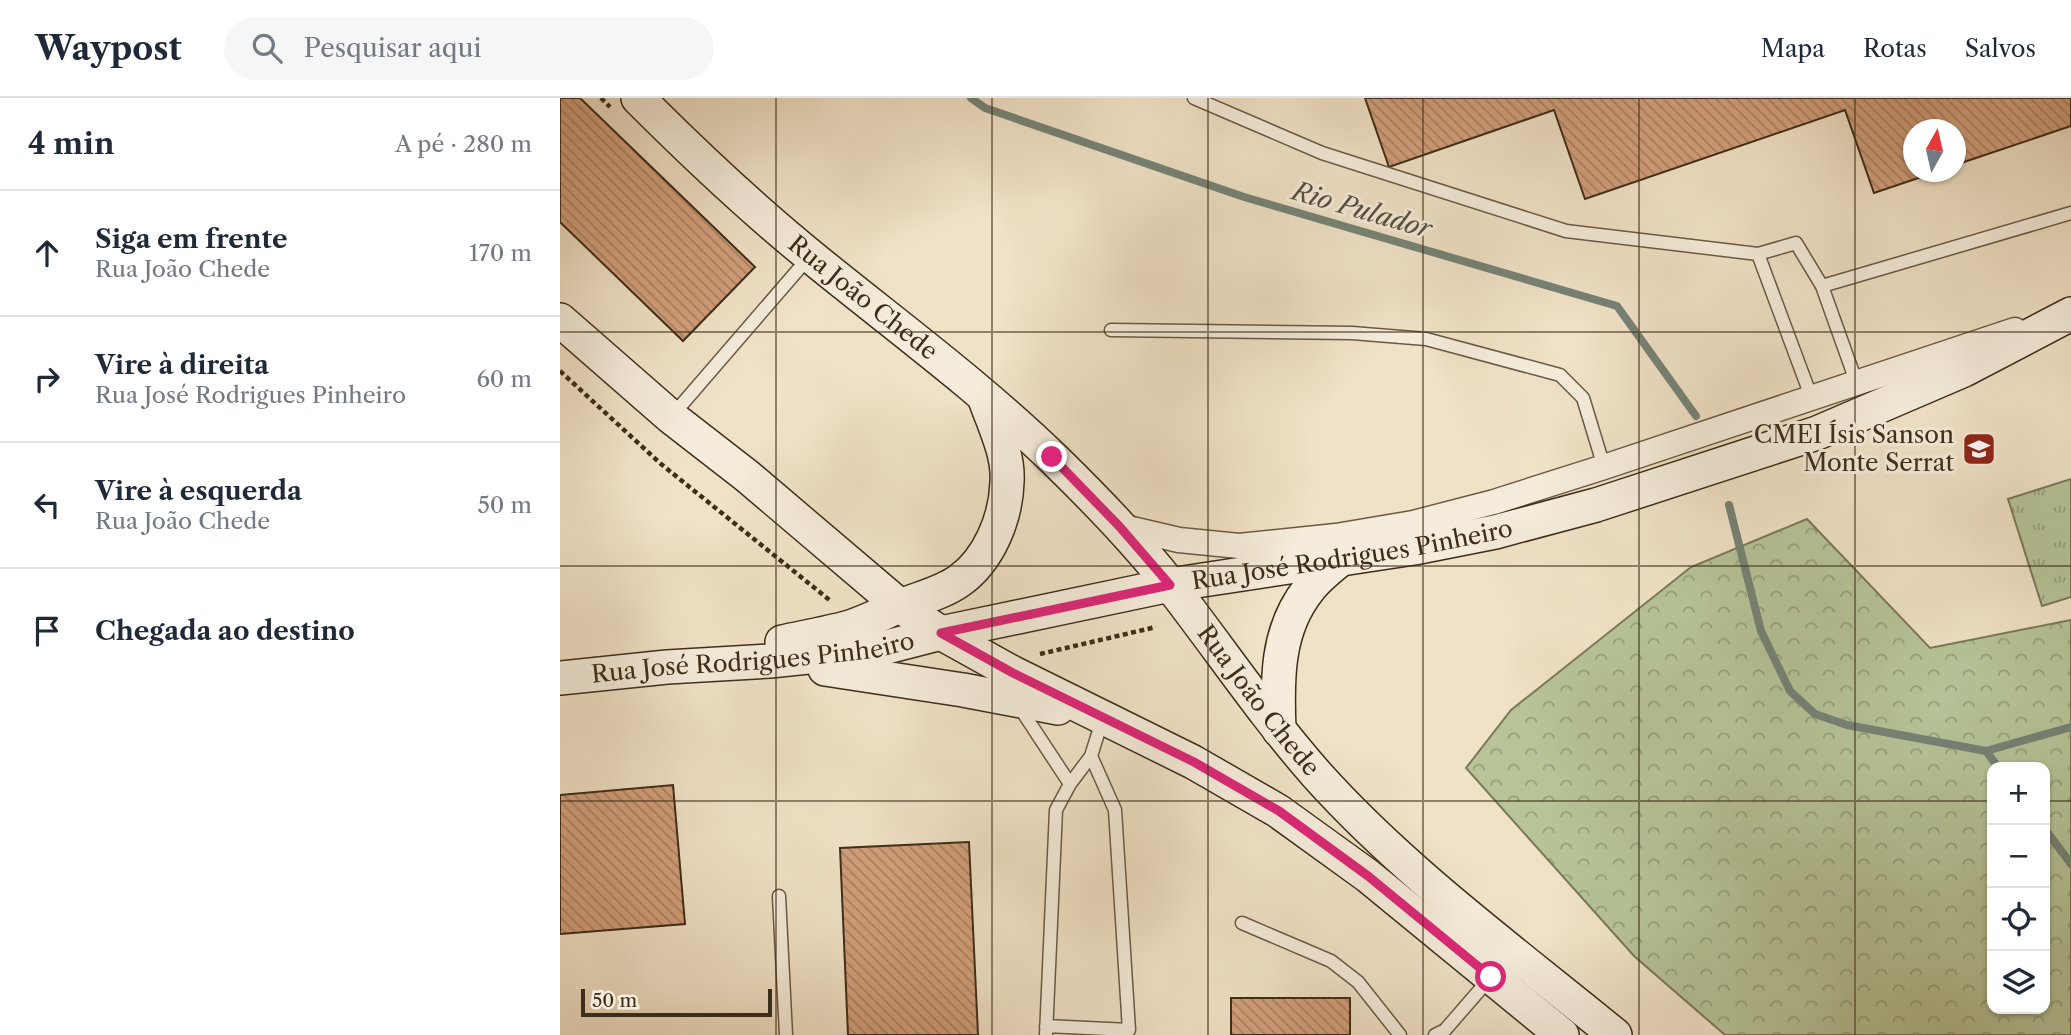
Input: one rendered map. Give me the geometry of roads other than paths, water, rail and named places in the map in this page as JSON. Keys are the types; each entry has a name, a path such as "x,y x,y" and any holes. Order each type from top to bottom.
{"main road":[{"name":"Rua João Chede","path":"629,107 695,154 810,256 984,396 1052,457 1119,526 1170,585 1279,730 1367,827 1413,869 1615,1035"},
{"name":"Rua José Rodrigues Pinheiro","path":"560,678 875,650 941,633 1170,585 1495,532 1596,505 1817,433 1964,370 2071,313"},
{"path":"560,320 671,417 747,476 900,606 941,633 1013,673 1194,762 1279,811 1368,876 1562,1035"},
{"path":"667,667 849,627 940,591 960,580 978,562 992,541 1003,511 1007,481 1002,448 984,396"},
{"path":"1279,730 1277,689 1280,654 1291,619 1309,588 1340,559"},
{"path":"770,661 889,677 1104,717"}],"street":[{"path":"1119,526 1179,540 1239,546 1336,536 1447,516 2071,313"},
{"path":"1495,532 1604,467"}],"lane":[{"path":"1194,98 1322,153 1566,231 1758,254 1796,243 1822,286 1857,384"},
{"path":"1822,286 2071,213"},
{"path":"1758,254 1812,399"},
{"path":"671,417 810,256"},
{"path":"1111,330 1352,333 1426,339 1560,375 1583,398 1604,467"},
{"path":"1014,699 1070,784"},
{"path":"1091,756 1115,810 1129,1030 1046,1030 1056,810 1070,784 1091,756 1104,717"},
{"path":"779,896 786,1035"},
{"path":"1242,923 1331,961 1358,982 1400,1035"},
{"path":"1435,1035 1445,1030 1491,977"}],"waterway":[{"name":"Rio Pulador","path":"971,98 985,108 1244,197 1617,306 1696,416"},
{"name":"Rio Pulador","path":"1729,505 1761,631 1790,691 1815,714 1847,725 1986,751 2071,727"},
{"path":"1986,751 1994,762"},
{"path":"2050,836 2071,864"}],"place":[{"name":"CMEI Ísis Sanson Monte Serrat","path":"1979,449"}]}
